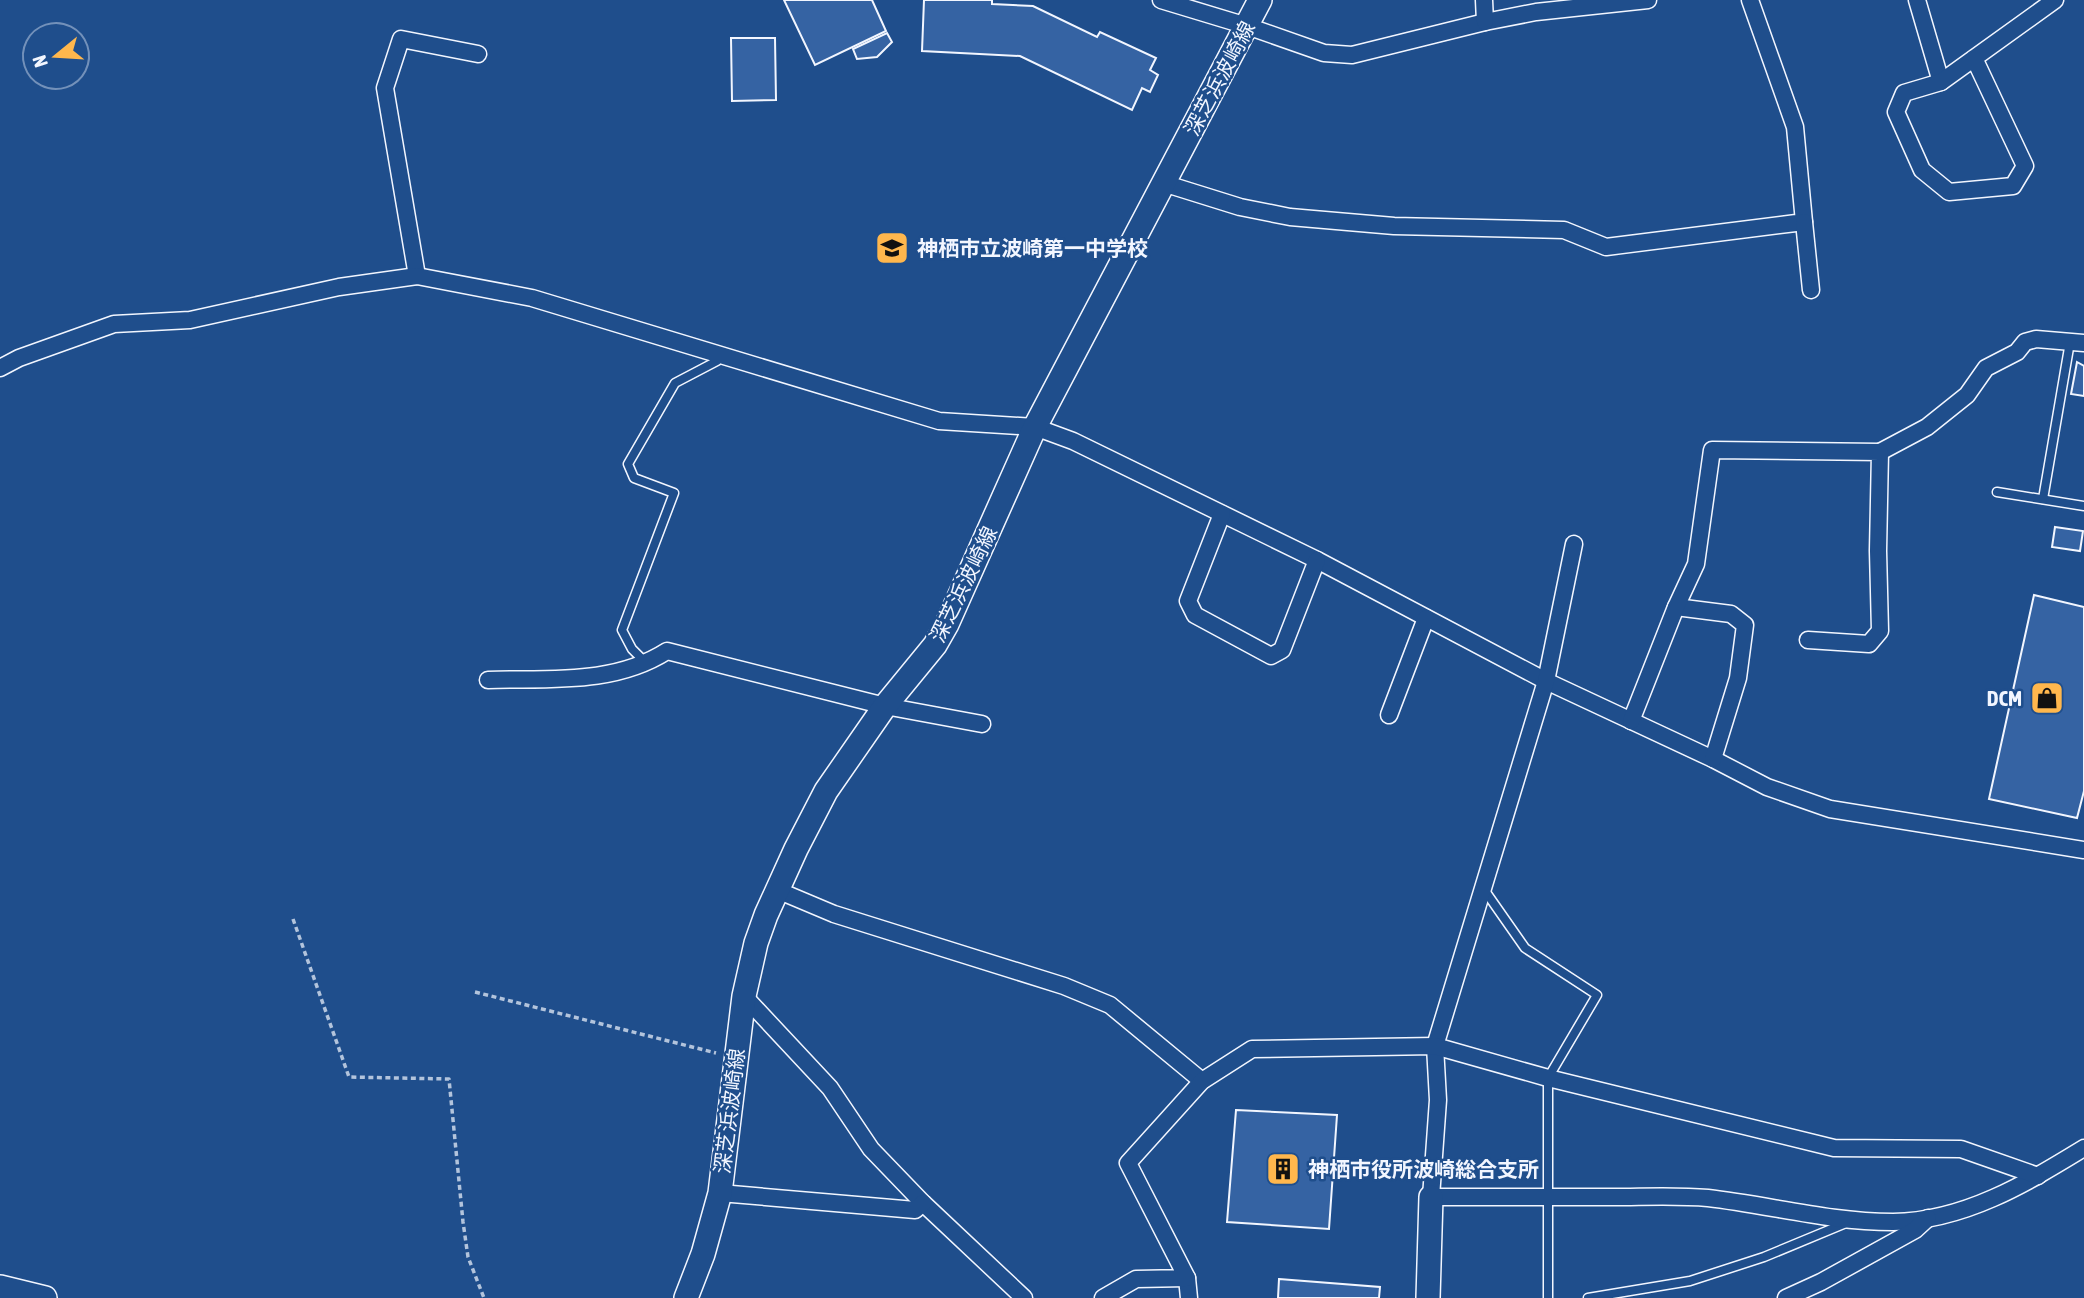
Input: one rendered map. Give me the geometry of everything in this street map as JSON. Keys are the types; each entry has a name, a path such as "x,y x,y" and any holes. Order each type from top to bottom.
{"main road":[{"name":"深芝浜波崎線","path":"686,1298 703,1254 720,1193 744,996 756,943 776,890 826,791 884,706 935,645 947,624 1035,427 1260,0"},
{"path":"1428,1298 1431,1196"},
{"path":"0,1287 45,1298"}],"street":[{"path":"1161,0 1324,53 1352,55 1486,22 1536,6 1648,0"},
{"path":"1484,0 1486,22"},
{"path":"1750,0 1795,127 1811,290"},
{"path":"1917,0 1941,82"},
{"path":"1974,58 2025,166 2013,186 1949,192 1922,170 1896,112 1904,93 1941,82 1974,58 2055,0"},
{"path":"417,276 385,88 401,38 478,54"},
{"path":"1163,183 1240,207 1290,217 1394,226 1564,230 1606,247 1804,222"},
{"path":"0,368 19,358 114,324 190,320 339,287 417,276 532,298 939,421 1035,427 1073,441 1317,560 1546,681 1767,787 1830,809 2084,850"},
{"path":"1631,721 1696,564 1712,450 1880,452 1927,427 1967,395 1986,368 2017,352 2025,342 2036,339 2077,343"},
{"path":"1808,640 1869,644 1880,631 1880,452"},
{"path":"1222,514 1188,601 1195,615 1271,656 1282,650 1317,560"},
{"path":"1574,544 1546,681 1435,1046 1438,1100 1431,1196 1707,1198 1793,1212 1893,1222 1928,1218 1984,1202 2011,1191 2084,1148"},
{"path":"1676,607 1731,614 1745,625 1738,678 1713,759"},
{"path":"1389,715 1426,618"},
{"path":"488,680 606,676 647,664 667,651 884,706 982,724"},
{"path":"776,890 834,914 1064,986 1110,1005 1202,1081"},
{"path":"744,996 830,1088 871,1149 923,1203 1024,1298"},
{"path":"1189,1298 1187,1278 1128,1163 1202,1081 1252,1049 1435,1046 1548,1078 1834,1148 1961,1149 2038,1176"},
{"path":"720,1193 915,1210 923,1203"},
{"path":"1786,1298 1903,1237 1928,1218"},
{"path":"1103,1298 1136,1279 1187,1278"}],"lane":[{"path":"2043,499 2077,343"},
{"path":"647,664 632,649 622,630 674,493 634,478 628,464 675,383 717,361 720,355"},
{"path":"1997,492 2084,506"},
{"path":"1483,888 1525,948 1597,995 1548,1078 1548,1298"},
{"path":"1588,1298 1690,1281 1763,1257 1855,1219"}],"path":[{"path":"293,919 349,1077 449,1079 468,1256 484,1298"},
{"path":"475,992 735,1057"}],"building":[{"path":"784,0 872,0 886,31 815,65"},
{"path":"924,0 992,0 992,4 1033,6 1097,37 1100,32 1156,58 1150,70 1158,75 1150,92 1142,88 1132,110 1020,56 922,51"},
{"path":"887,33 892,42 877,57 857,59 853,49"},
{"path":"731,38 775,38 776,100 732,101"},
{"path":"2077,362 2084,366 2084,396 2071,394"},
{"path":"2055,527 2083,531 2080,551 2052,547"},
{"name":"DCM","path":"2034,595 2084,607 2084,791 2077,818 1989,799"},
{"name":"神栖市役所波崎総合支所","path":"1236,1110 1337,1115 1329,1229 1227,1222"},
{"path":"1279,1279 1380,1287 1379,1298 1278,1298"}],"place":[{"name":"神栖市立波崎第一中学校","path":"892,248"},
{"name":"DCM","path":"2047,698"},
{"name":"神栖市役所波崎総合支所","path":"1283,1169"}]}
